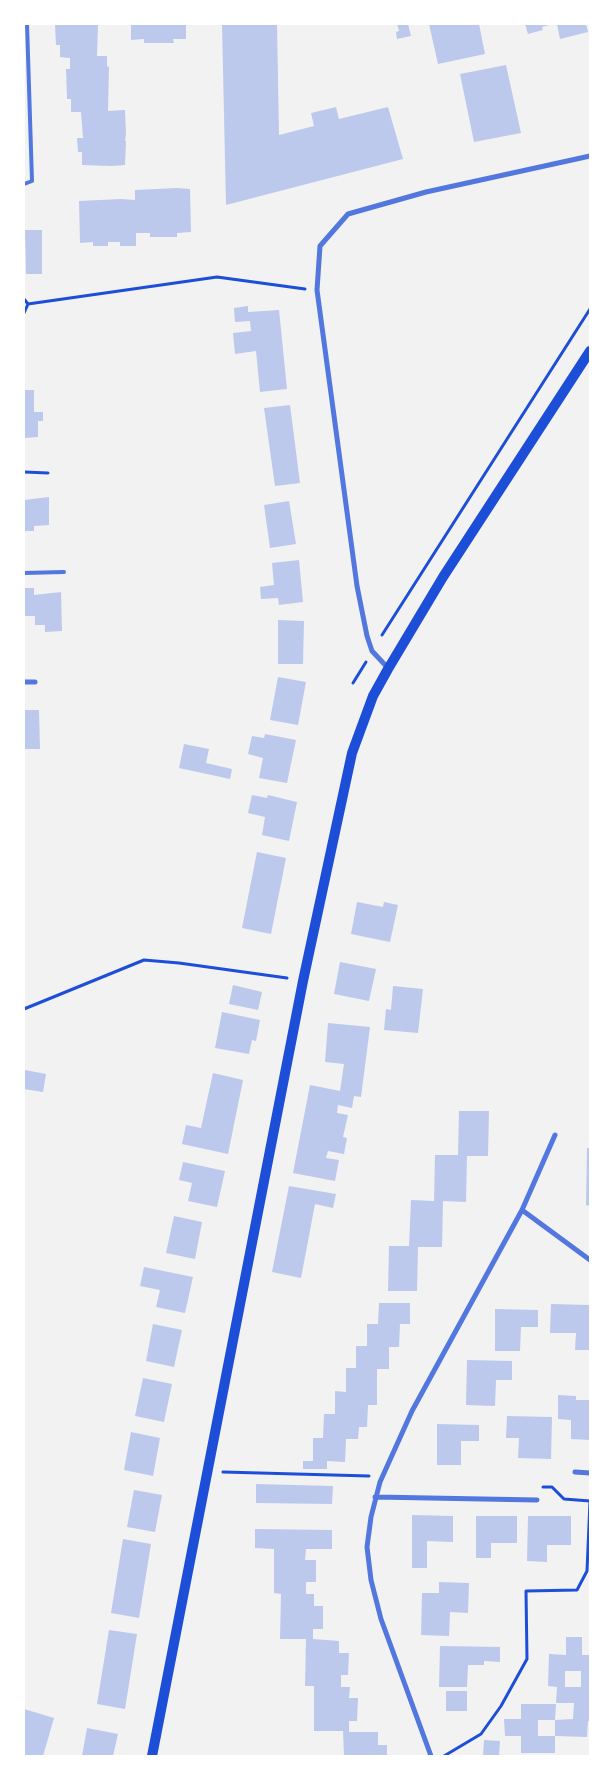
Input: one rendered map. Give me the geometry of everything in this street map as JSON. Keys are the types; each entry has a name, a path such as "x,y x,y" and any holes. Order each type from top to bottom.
{"main road":[{"path":"152,1756 303,980 352,753 374,696 388,668 444,577 590,351"}],"street":[{"path":"388,668 372,651 357,586 317,290 320,246 348,214 426,192 590,156"},
{"path":"24,682 35,682"},
{"path":"431,1756 381,1619 371,1580 368,1547 375,1497 382,1476 412,1411 522,1210 555,1135"},
{"path":"522,1210 590,1260"},
{"path":"575,1472 590,1473"},
{"path":"375,1497 537,1500"}],"lane":[{"path":"24,184 32,181 27,24"},
{"path":"24,573 64,572"}],"path":[{"path":"28,304 218,277 317,290"},
{"path":"24,299 28,304"},
{"path":"24,313 28,304"},
{"path":"353,683 590,309"},
{"path":"24,472 48,473"},
{"path":"24,1009 144,960 303,980"},
{"path":"208,1472 382,1476"},
{"path":"444,1756 481,1734 501,1706 527,1660 526,1591 577,1590 587,1571 590,1501"}],"building":[{"path":"55,24 98,24 97,56 107,56 107,67 109,66 108,111 125,110 125,165 82,165 82,152 78,152 77,138 83,138 81,112 71,112 71,99 67,99 66,69 70,69 70,58 60,57 60,45 56,45"},
{"path":"131,24 186,24 186,39 173,39 174,43 144,43 144,39 131,40"},
{"path":"222,24 277,24 279,135 314,126 311,113 336,107 339,119 388,107 403,159 226,205"},
{"path":"397,24 408,24 411,36 397,39 396,32 399,31"},
{"path":"429,24 479,24 485,54 438,64"},
{"path":"525,24 553,24 542,27 543,30 528,34"},
{"path":"557,24 586,24 588,32 560,39"},
{"path":"506,65 521,133 474,142 460,74"},
{"path":"190,189 191,232 177,233 177,237 150,237 150,233 136,233 136,246 120,246 120,242 108,242 108,246 93,246 93,242 80,243 79,201 135,200 135,190"},
{"path":"25,230 42,230 42,274 26,274"},
{"path":"248,306 248,312 279,310 287,389 260,392 256,351 235,354 233,333 251,331 250,321 235,322 234,308"},
{"path":"24,390 34,390 34,412 43,412 43,421 38,421 38,437 24,438"},
{"path":"290,405 300,483 275,486 264,408"},
{"path":"49,497 49,525 34,526 34,531 24,531 24,500"},
{"path":"289,501 296,544 270,548 264,505"},
{"path":"299,560 303,602 279,605 278,598 261,599 260,587 274,585 272,563"},
{"path":"24,588 34,588 34,595 61,592 62,631 45,632 45,625 35,625 35,616 24,616"},
{"path":"278,620 304,621 303,664 278,664"},
{"path":"278,677 306,682 298,725 270,720"},
{"path":"24,710 39,710 40,749 24,749"},
{"path":"265,734 296,740 287,783 259,778 263,758 248,754 252,736 264,738"},
{"path":"184,744 209,749 206,763 232,769 230,779 179,768"},
{"path":"252,795 267,798 268,795 297,802 289,841 262,835 265,817 248,813"},
{"path":"257,852 286,858 271,934 242,928"},
{"path":"357,902 383,907 384,902 398,905 390,942 351,934"},
{"path":"340,962 376,969 369,1001 334,994"},
{"path":"233,985 262,992 258,1010 229,1004"},
{"path":"393,986 423,989 418,1033 384,1030 386,1009 391,1010"},
{"path":"222,1012 260,1020 256,1041 252,1040 249,1054 215,1048"},
{"path":"328,1023 370,1027 361,1097 354,1096 352,1108 338,1105 337,1113 348,1115 343,1137 347,1138 344,1154 328,1151 326,1158 339,1160 335,1181 293,1173 310,1085 340,1091 344,1064 325,1062"},
{"path":"25,1070 46,1074 43,1092 24,1089"},
{"path":"213,1073 243,1080 228,1154 182,1144 186,1125 201,1128"},
{"path":"459,1111 489,1111 488,1156 467,1156 466,1202 443,1201 442,1247 418,1247 417,1291 388,1291 389,1246 409,1246 411,1200 434,1201 435,1155 458,1155"},
{"path":"587,1148 590,1148 590,1206 586,1205"},
{"path":"183,1162 225,1171 217,1207 188,1201 192,1183 179,1180"},
{"path":"289,1186 336,1194 333,1208 315,1204 301,1278 272,1272"},
{"path":"174,1216 202,1222 195,1259 166,1253"},
{"path":"144,1267 193,1277 185,1313 156,1307 160,1290 140,1286"},
{"path":"379,1303 410,1303 410,1324 400,1324 399,1347 389,1347 389,1369 377,1369 377,1405 368,1405 367,1427 359,1427 358,1439 346,1439 345,1462 327,1461 327,1469 303,1469 303,1461 313,1461 313,1438 323,1438 324,1414 335,1414 335,1391 346,1392 346,1368 356,1368 356,1346 367,1346 367,1324 378,1324"},
{"path":"551,1304 590,1305 590,1350 575,1350 576,1333 550,1333"},
{"path":"495,1309 538,1310 538,1327 521,1327 520,1351 495,1351"},
{"path":"153,1324 182,1330 174,1367 146,1361"},
{"path":"467,1360 512,1361 512,1380 496,1380 495,1406 466,1405"},
{"path":"143,1378 172,1384 164,1422 135,1416"},
{"path":"558,1395 576,1396 576,1400 590,1400 590,1440 571,1439 571,1420 558,1419"},
{"path":"507,1416 552,1417 551,1459 518,1458 519,1438 506,1438"},
{"path":"437,1424 479,1425 479,1441 461,1441 461,1465 437,1465"},
{"path":"131,1432 160,1438 153,1476 124,1470"},
{"path":"256,1484 333,1486 332,1504 256,1503"},
{"path":"134,1490 162,1495 155,1532 127,1527"},
{"path":"412,1515 453,1516 453,1542 427,1541 427,1568 412,1568"},
{"path":"476,1516 517,1516 517,1543 491,1543 491,1558 476,1558"},
{"path":"528,1516 571,1516 571,1545 547,1545 547,1562 527,1561"},
{"path":"255,1529 332,1530 332,1549 306,1549 305,1560 316,1560 316,1582 306,1582 306,1594 314,1594 314,1606 323,1606 323,1629 313,1629 313,1639 339,1641 339,1653 349,1653 348,1675 341,1675 341,1687 350,1687 349,1698 358,1698 357,1721 349,1721 349,1732 378,1732 378,1745 387,1745 387,1756 344,1756 343,1731 314,1731 314,1686 305,1686 306,1639 280,1639 281,1594 274,1593 274,1549 255,1548"},
{"path":"123,1539 151,1544 139,1618 111,1613"},
{"path":"439,1582 469,1583 468,1613 450,1612 449,1636 421,1635 422,1593 439,1593"},
{"path":"109,1630 137,1634 125,1709 97,1704"},
{"path":"566,1637 582,1637 582,1655 590,1655 590,1721 588,1721 587,1737 555,1736 555,1720 573,1719 574,1703 556,1703 557,1687 548,1686 549,1654 566,1655","holes":["565,1671 581,1671 581,1687 565,1687"]},
{"path":"440,1646 500,1647 500,1662 484,1661 484,1665 468,1665 467,1687 439,1687"},
{"path":"446,1691 467,1691 467,1711 446,1711"},
{"path":"521,1704 556,1704 555,1720 538,1720 538,1736 555,1736 555,1753 521,1753 521,1736 505,1736 504,1719 521,1719"},
{"path":"24,1709 54,1718 43,1756 24,1756"},
{"path":"87,1728 118,1734 113,1756 82,1756"},
{"path":"484,1740 500,1741 499,1756 483,1756"}]}
